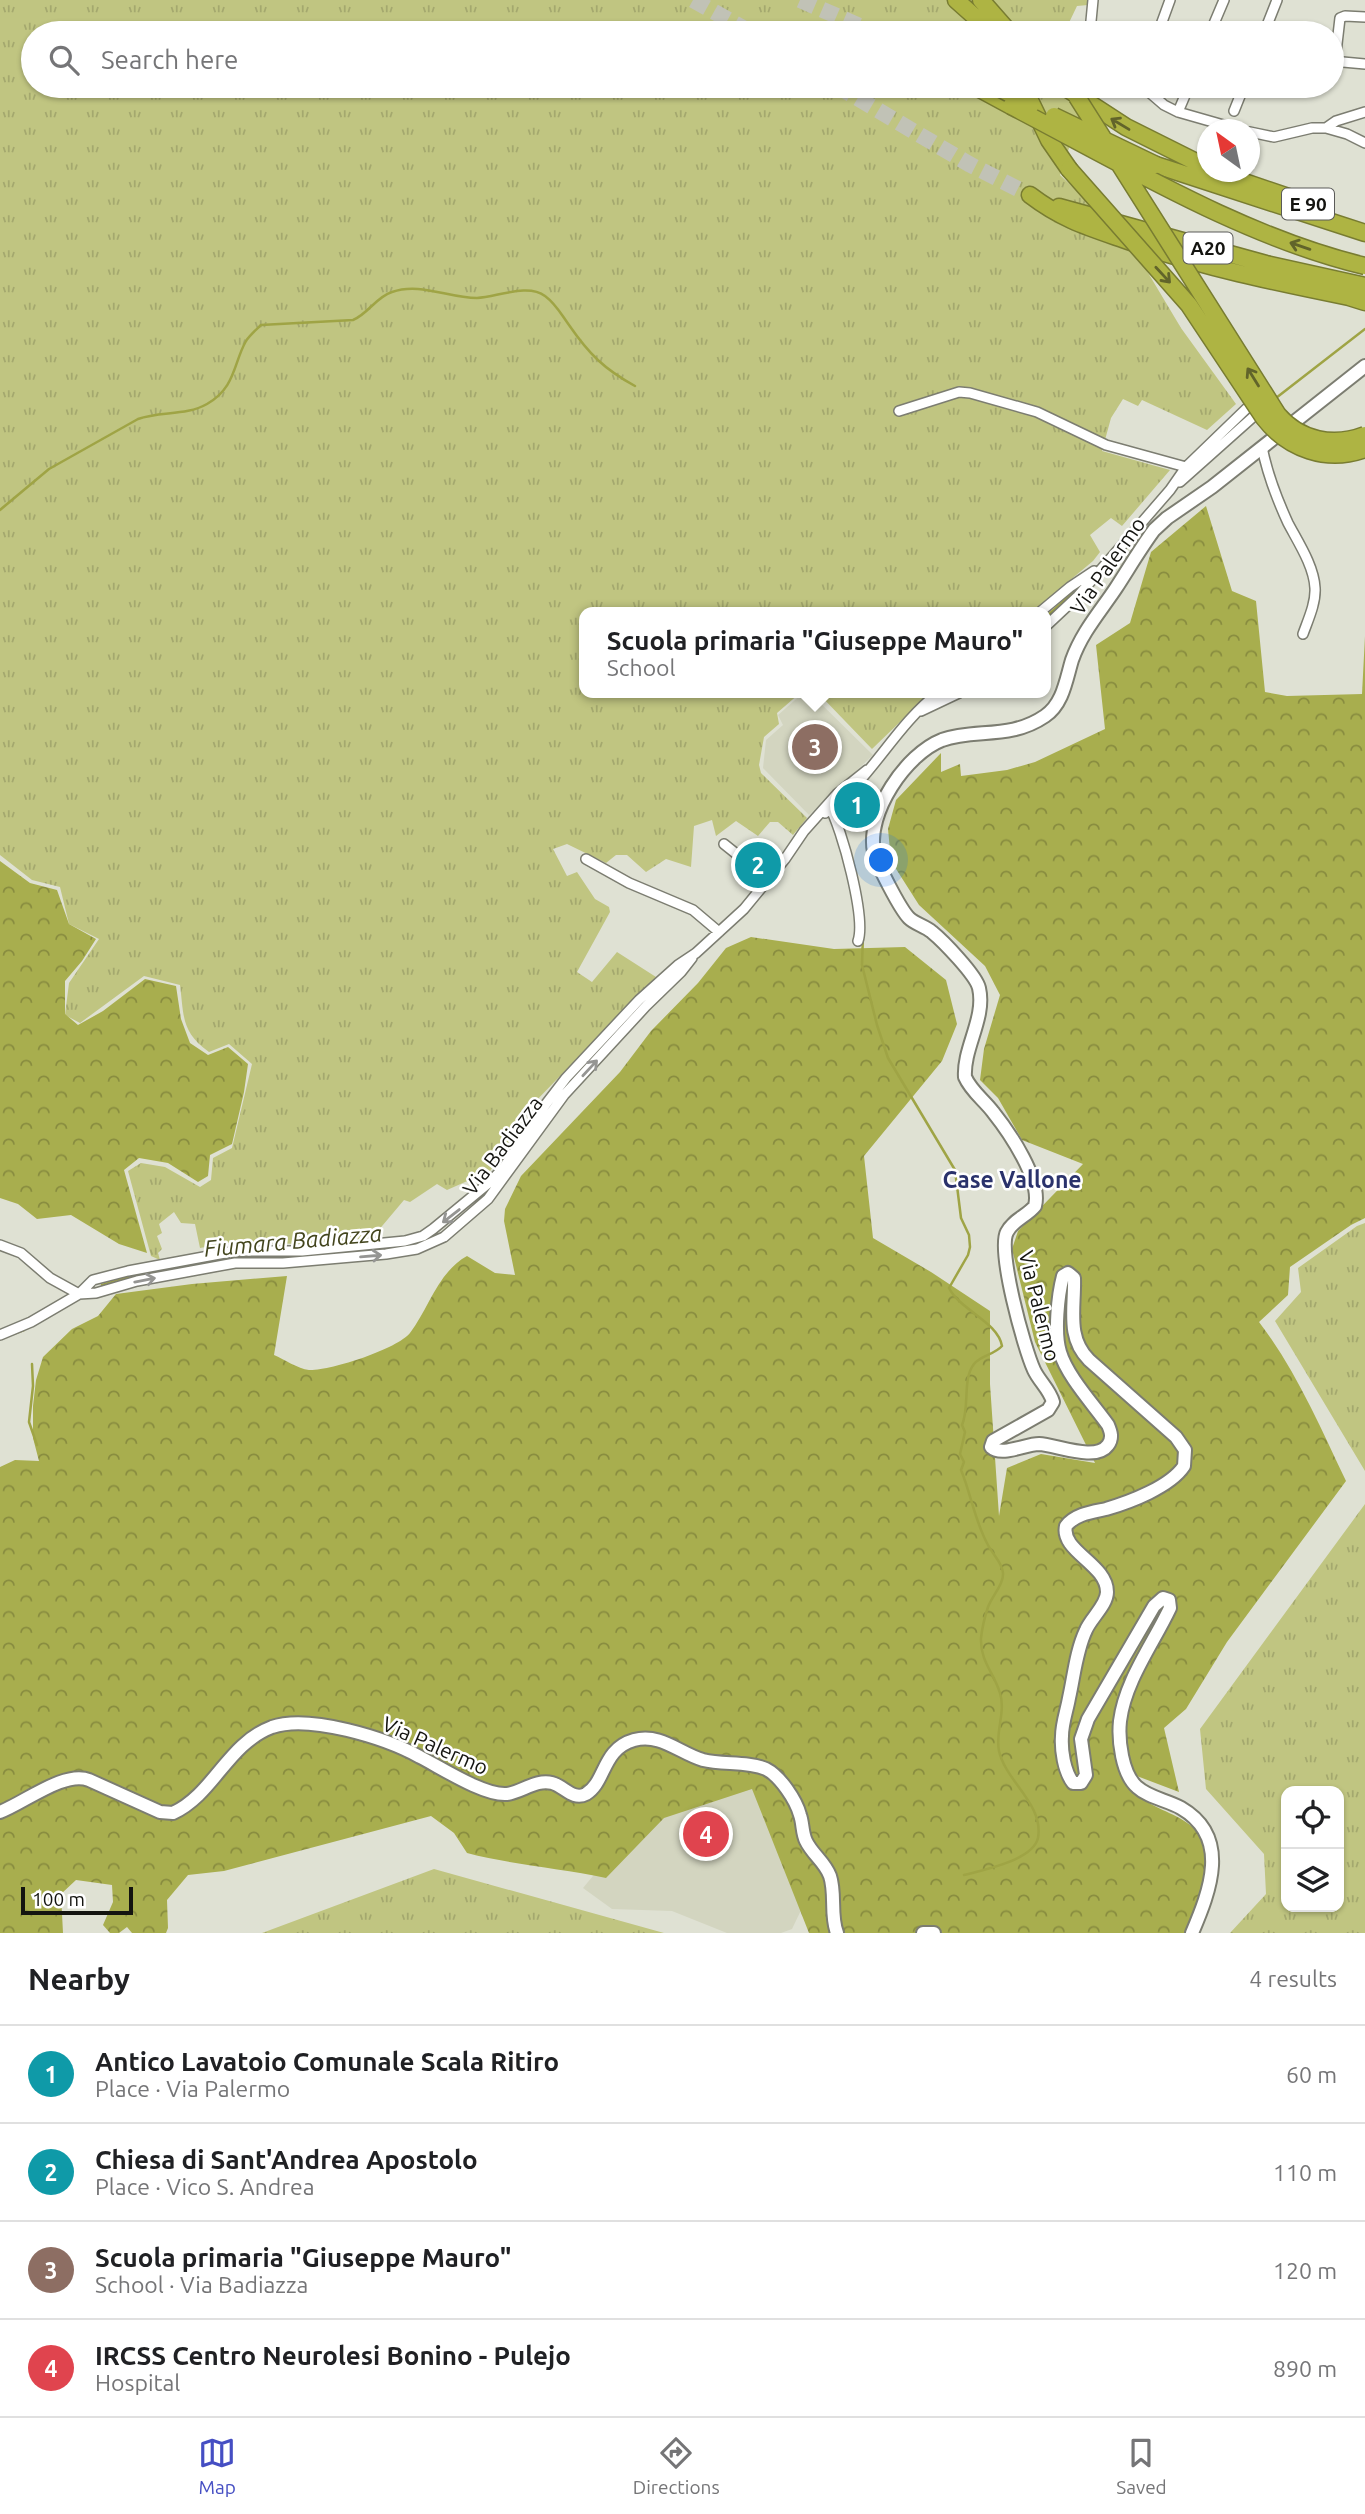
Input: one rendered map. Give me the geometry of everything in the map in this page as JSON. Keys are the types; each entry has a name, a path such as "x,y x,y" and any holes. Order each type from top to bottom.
{"highway":[{"path":"956,0 980,21"},
{"path":"981,0 999,21"},
{"name":"A20","path":"999,98 1222,215 1274,237 1365,266"},
{"path":"1007,98 1156,165 1365,233"},
{"path":"1029,98 1049,140 1069,169 1189,304 1264,418 1277,433 1297,446 1322,454 1343,454 1365,449"},
{"path":"1078,98 1278,415 1297,432 1317,439 1341,441 1365,435"},
{"path":"1079,98 1145,138 1197,163"},
{"name":"E 90","path":"1244,182 1365,223"},
{"name":"A20","path":"1030,195 1051,207 1266,264 1365,286"},
{"path":"1051,207 1077,224 1189,261 1365,302"}],"main road":[{"name":"Via Palermo","path":"1192,1933 1213,1868 1211,1843 1186,1811 1134,1784 1124,1761 1120,1731 1121,1714 1132,1683 1169,1611 1169,1600 1163,1598 1156,1603 1085,1726 1081,1747 1086,1775 1081,1783 1073,1783 1069,1776 1062,1735 1082,1641 1107,1592 1096,1570 1068,1541 1066,1525 1077,1517 1129,1501 1172,1479 1184,1466 1185,1450 1175,1437 1079,1349 1074,1333 1074,1280 1068,1273 1063,1276 1061,1284 1057,1327 1059,1351 1108,1425 1112,1434 1111,1441 1104,1450 1096,1453 1038,1444 1001,1451 992,1448 993,1441 1048,1410 1053,1402 1032,1366 1014,1305 1004,1247 1008,1230 1034,1206 1036,1190 1007,1133 965,1077 979,1008 978,983 934,934 914,922 905,912 874,851 878,815 886,794 913,762 941,741 1027,726 1051,712 1060,698 1086,629 1159,525 1365,366"},
{"name":"Via Palermo","path":"0,1812 63,1781 78,1777 160,1812 173,1813 204,1789 236,1749 265,1731 287,1724 322,1724 368,1737 416,1755 467,1782 505,1794 546,1782 557,1784 574,1795 584,1794 592,1788 611,1754 619,1747 636,1740 652,1738 702,1760 755,1766 772,1773 794,1802 801,1816 805,1839 830,1875 837,1933"},
{"path":"923,1933 934,1933"}],"street":[{"path":"1091,21 1093,0"},
{"path":"1162,21 1170,0"},
{"path":"1215,21 1224,0"},
{"path":"1269,21 1277,0"},
{"path":"1340,21 1345,16 1365,18"},
{"path":"1344,62 1365,64"},
{"path":"1157,98 1178,112 1202,119"},
{"path":"1178,112 1184,98"},
{"path":"1234,111 1239,98"},
{"path":"1326,128 1336,121 1365,112"},
{"path":"1260,134 1279,137 1311,128 1326,128 1365,143"},
{"path":"899,411 959,392 970,393 1037,412 1106,444 1186,467"},
{"path":"1263,407 1283,431"},
{"path":"1051,621 1077,596 1152,511 1186,467 1246,409 1263,407"},
{"path":"1170,490 1263,407"},
{"path":"1259,450 1312,572 1314,603 1303,635"},
{"path":"1152,511 1159,525"},
{"path":"1142,522 1159,525"},
{"path":"1047,607 1070,587 1101,567"},
{"path":"917,713 933,698"},
{"path":"917,713 948,698"},
{"name":"Via Badiazza","path":"0,1335 31,1322 79,1294 93,1280 222,1252 257,1249 316,1250 414,1239 440,1224 480,1192 504,1167 566,1078 639,1000 744,909 769,880 799,837 867,770 917,713"},
{"path":"830,807 845,848 855,894 861,926 858,941"},
{"path":"724,844 769,880"},
{"path":"586,859 629,883 693,909 719,932"},
{"name":"Via Badiazza","path":"79,1294 96,1293 137,1281 235,1263 312,1261 417,1249 450,1233 488,1199 564,1095 696,953"},
{"path":"480,1192 488,1199"},
{"path":"0,1245 21,1253 50,1278 79,1294"}],"shaded area":[{"path":"797,698 815,698 873,755 809,815 763,768 766,740 783,725 778,715"},
{"path":"759,1780 804,1904 792,1929 781,1933 727,1933 672,1911 612,1909 583,1888 641,1818"}],"green space":[{"path":"0,0 1088,0 1088,5 1077,6 1070,21 21,21 21,98 1086,98 1060,175 1144,266 1181,328 1236,404 1207,430 1142,400 1138,406 1123,399 1111,418 1102,451 1170,470 1122,526 1111,518 1090,535 1100,552 1038,607 579,607 579,698 794,698 777,713 779,724 764,737 759,765 761,773 807,818 793,835 778,822 770,822 758,836 736,821 716,836 712,820 694,826 691,867 666,859 646,872 627,855 616,855 606,863 567,844 553,849 567,876 577,872 595,899 609,907 610,912 577,972 592,982 617,952 656,977 533,1104 490,1171 447,1190 437,1184 410,1202 404,1200 372,1238 313,1245 239,1241 200,1248 195,1224 181,1223 174,1212 159,1224 162,1233 157,1236 162,1249 158,1253 160,1260 151,1256 128,1171 141,1163 165,1167 200,1187 211,1180 213,1158 232,1148 252,1064 229,1044 209,1052 200,1045 186,1023 180,985 144,976 80,1023 65,1015 69,983 99,939 69,924 60,887 32,880 0,855"},
{"path":"1206,506 1232,591 1256,601 1265,692 1287,696 1362,694 1365,636 1365,1218 1290,1267 1288,1295 1259,1322 1296,1379 1346,1481 1227,1642 1186,1709 1164,1728 1179,1792 1121,1770 1130,1787 1142,1798 1187,1822 1198,1833 1206,1848 1207,1870 1204,1885 1187,1933 809,1933 752,1789 664,1818 606,1878 467,1853 454,1833 431,1816 224,1871 188,1875 167,1900 166,1933 132,1933 127,1927 119,1933 110,1933 103,1925 113,1902 112,1885 76,1880 61,1894 63,1933 0,1933 0,1467 15,1460 39,1461 33,1438 33,1406 36,1380 43,1357 72,1329 98,1316 116,1294 287,1276 274,1355 309,1370 332,1367 362,1358 403,1339 417,1323 441,1281 467,1256 495,1273 515,1275 504,1221 505,1209 521,1176 620,1072 651,1031 698,983 726,948 751,937 834,949 905,947 946,980 957,1024 942,1061 864,1156 873,1238 990,1311 990,1384 999,1516 1007,1468 1041,1454 1095,1463 1035,1342 1012,1249 1018,1231 1083,1164 1022,1140 998,1098 980,1080 984,1049 1000,995 985,966 919,905 891,861 888,829 896,800 941,753 941,772 960,764 961,776 1007,770 1035,762 1105,729 1096,645 1130,623 1151,552"},
{"path":"823,698 925,698 872,749"},
{"path":"0,861 30,883 57,890 69,924 96,939 65,981 65,1014 78,1025 103,1011 145,979 176,986 181,1019 190,1043 208,1055 228,1047 248,1064 232,1144 210,1155 208,1176 198,1182 168,1163 139,1158 124,1170 147,1253 119,1244 71,1215 37,1219 18,1204 0,1198"},
{"path":"1365,1223 1365,1471 1275,1321 1301,1292 1298,1268"},
{"path":"1365,1504 1365,1933 1230,1933 1266,1894 1264,1854 1206,1789 1200,1729"},
{"path":"434,1869 664,1933 262,1933"}],"waterway":[{"path":"0,510 49,469 138,419 190,410 207,404 229,383 246,341 261,325 353,320 386,294 403,289 477,298 521,291 538,292 555,306 598,360 635,386"},
{"name":"Fiumara Badiazza","path":"1276,398 1365,329"},
{"name":"Fiumara Badiazza","path":"1051,613 1075,591"},
{"path":"863,935 862,965 888,1058 955,1170 961,1218 969,1235 970,1247 949,1288 961,1303 994,1330 1002,1346 977,1361 970,1370 962,1425 965,1432 960,1454 964,1462 961,1470 980,1527 1003,1573 1002,1581 988,1607 981,1638 983,1653 1002,1700 999,1751 1009,1773 1035,1814 1038,1838 1034,1846 1018,1858 964,1875"},
{"name":"Fiumara Badiazza","path":"567,1084 615,1033"},
{"name":"Fiumara Badiazza","path":"239,1259 299,1257"},
{"name":"Fiumara Badiazza","path":"102,1285 137,1275 211,1263"},
{"name":"Fiumara Badiazza","path":"13,1334 24,1330"},
{"path":"32,1364 33,1386 29,1422 37,1445"}],"tunnel":[{"path":"693,0 731,21"},
{"path":"800,0 848,21"},
{"path":"857,98 969,164 1030,195"}],"place":[{"name":"Scuola primaria \"Giuseppe Mauro\"","path":"815,747"},
{"name":"Antico Lavatoio Comunale Scala Ritiro","path":"857,805"},
{"name":"Chiesa di Sant'Andrea Apostolo","path":"758,865"},
{"name":"IRCSS Centro Neurolesi Bonino - Pulejo","path":"706,1834"}],"district":[{"name":"Case Vallone","path":"1012,1180"}]}
